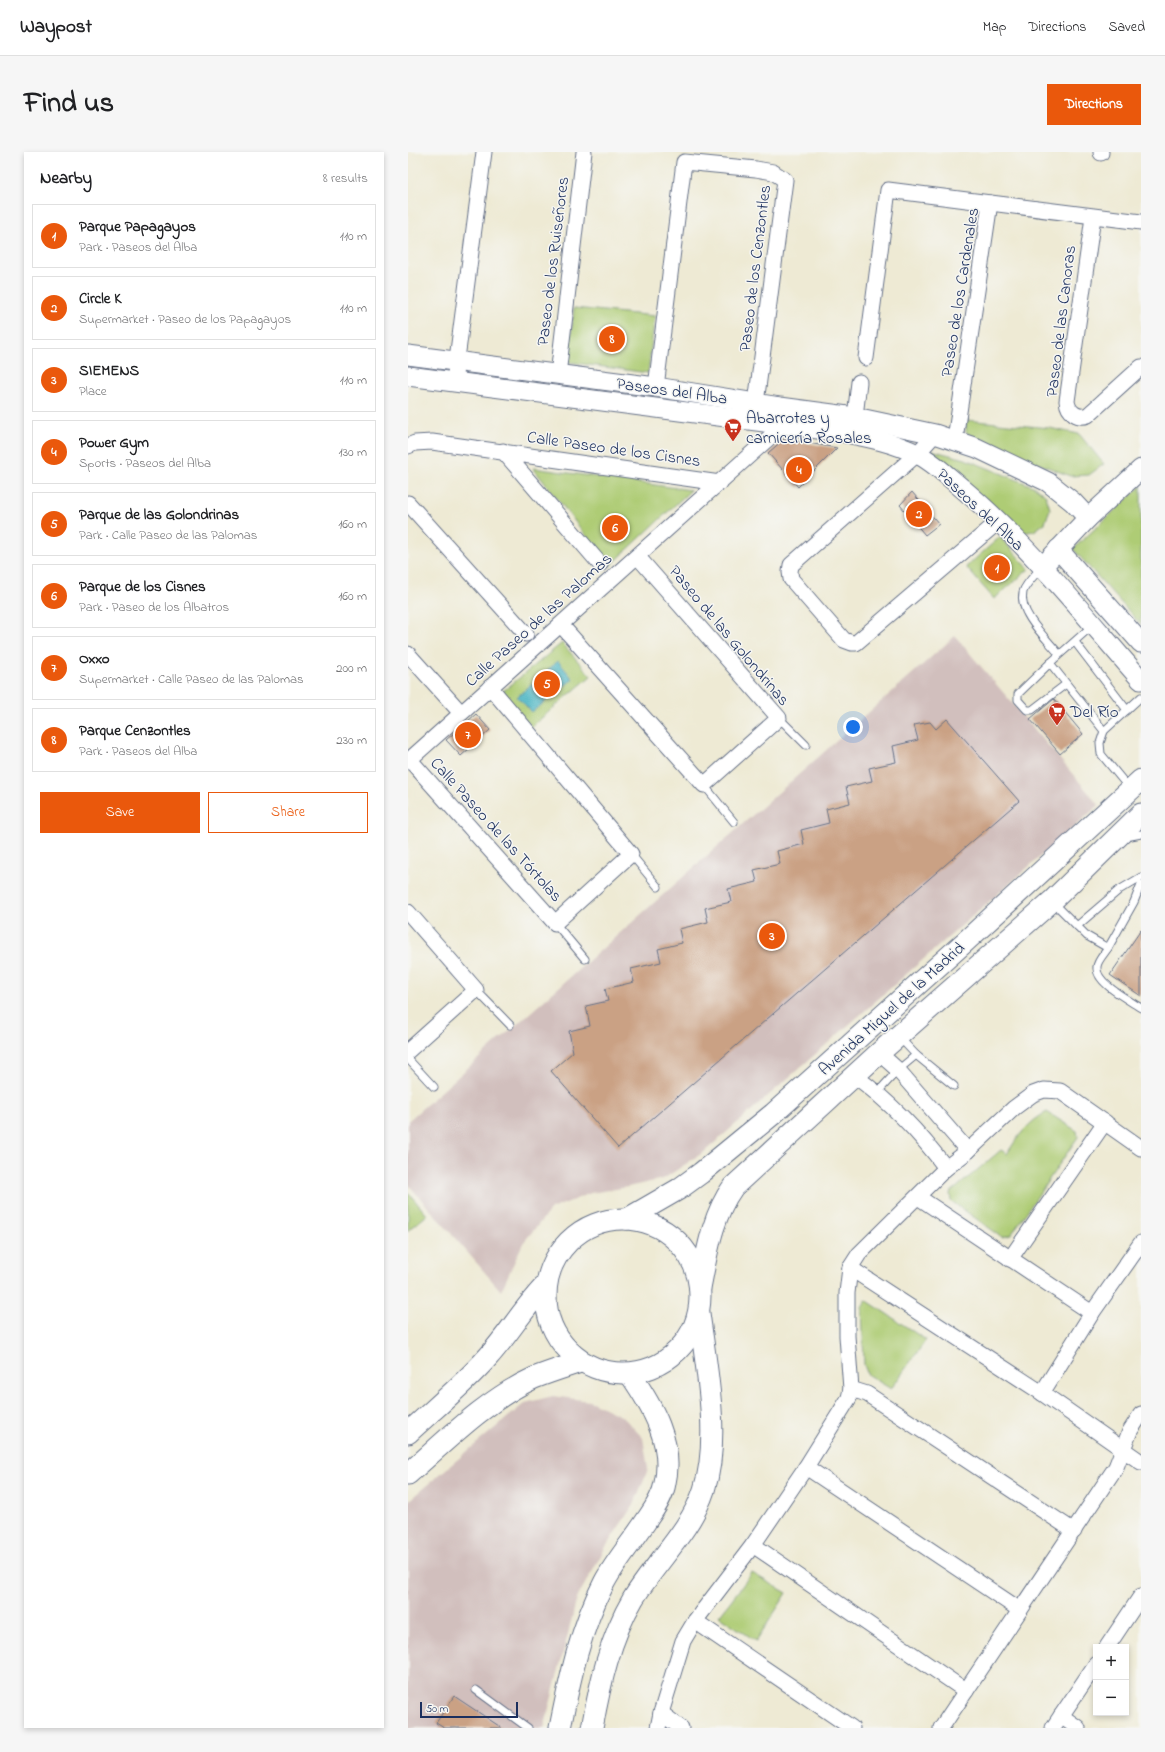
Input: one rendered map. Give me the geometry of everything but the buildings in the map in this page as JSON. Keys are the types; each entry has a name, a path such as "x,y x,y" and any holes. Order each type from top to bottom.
{"main road":[{"name":"Avenida Miguel de la Madrid","path":"627,1219 674,1192 701,1173 773,1114 1136,785"},
{"name":"Avenida Miguel de la Madrid","path":"700,1288 708,1246 720,1210 733,1187 879,1053 1052,901 1112,840 1141,814"},
{"path":"592,1728 603,1675 621,1622 632,1600 648,1576 689,1521 704,1490 709,1470 711,1424 708,1382 699,1311 700,1288 696,1270 688,1254 676,1240 662,1229 645,1222 627,1219 602,1222 590,1226 574,1236 560,1250 554,1261 546,1285 545,1307 552,1328 564,1347 580,1362 604,1372 630,1374 658,1366 680,1349 689,1337 695,1325 699,1311"},
{"path":"408,1433 462,1384 489,1357 534,1296 546,1285"},
{"path":"408,1474 472,1418 502,1396 533,1379 580,1362"},
{"path":"560,1728 572,1671 580,1644 604,1583 659,1501 665,1484 667,1466 665,1443 655,1414 630,1374"}],"street":[{"path":"454,382 484,152"},
{"name":"Paseo de los Ruiseñores","path":"558,375 584,152"},
{"name":"Paseo de los Cenzontles","path":"656,387 684,162 756,169 773,172 785,180 756,403"},
{"path":"866,358 888,190 990,203"},
{"name":"Paseo de los Cardenales","path":"955,439 990,203 1141,222"},
{"name":"Paseo de las Canoras","path":"1093,217 1067,401 1069,409 1080,416 1088,415 1141,367"},
{"name":"Paseos del Alba","path":"408,355 656,387 855,417 935,434 955,439 977,448 1048,482 1073,502 1088,518"},
{"name":"Paseos del Alba","path":"408,376 866,437 917,454 953,481 999,521 1042,567 1141,680"},
{"path":"855,417 859,382"},
{"name":"Calle Paseo de las Palomas","path":"409,760 801,410"},
{"path":"935,434 917,454 797,560 790,568 791,579 844,640 852,643 859,641 999,521"},
{"name":"Calle Paseo de los Cisnes","path":"408,446 415,443 432,442 720,483"},
{"path":"503,451 600,564"},
{"path":"1042,567 1088,518 1141,469"},
{"path":"408,503 526,634"},
{"path":"1058,549 1141,643"},
{"name":"Paseo de las Golondrinas","path":"638,557 779,718 704,785"},
{"path":"561,625 704,785"},
{"path":"408,654 461,713"},
{"path":"490,687 631,854"},
{"name":"Calle Paseo de las Tórtolas","path":"409,760 555,923 631,854"},
{"path":"408,912 476,990 408,1051"},
{"path":"879,1053 898,1070 968,1151"},
{"path":"855,1076 877,1093 915,1130 946,1168"},
{"path":"681,1728 659,1721 683,1641 695,1621 753,1545 806,1467 849,1398 851,1389 847,1336 847,1293 850,1268 859,1254 946,1168 968,1151 1014,1108 1033,1094 1044,1090 1060,1091 1141,1148"},
{"path":"1010,1259 1105,1122"},
{"path":"918,1197 1092,1313"},
{"path":"1042,1393 1092,1313 1141,1243"},
{"path":"850,1268 1042,1393 1141,1462"},
{"path":"851,1389 867,1394 1074,1531"},
{"path":"941,1728 1116,1467 1130,1431 1141,1414"},
{"path":"806,1467 1020,1610"},
{"path":"753,1545 966,1691"},
{"path":"1109,1644 1141,1596"},
{"path":"695,1621 852,1728"},
{"path":"1078,1728 1057,1722 1093,1668"}],"lane":[{"path":"1042,567 1023,591 1022,602 1025,612 1059,654"},
{"path":"1066,684 1032,710 1027,710 1018,700 1018,694 1059,654 1075,642 1093,625"},
{"path":"1075,642 1127,710"},
{"path":"1050,663 1104,731"},
{"path":"1136,785 1101,754 1100,743 1104,731 1141,697"},
{"path":"779,718 806,745"},
{"path":"704,785 734,822"},
{"path":"1112,840 1141,834"},
{"path":"631,854 658,887"},
{"path":"1077,926 1119,890 1141,877"},
{"path":"1141,884 1134,902 1108,948 1096,965 1097,974 1102,981 1141,1008"},
{"path":"1052,901 1087,936 1108,948"},
{"name":"Calle Paseo de las Tórtolas","path":"555,923 585,960"},
{"path":"476,990 510,1025"},
{"path":"898,1036 916,1055 954,1086"},
{"path":"877,1093 898,1070 916,1055"},
{"path":"408,1059 434,1087"},
{"path":"476,1690 528,1728"}],"shaded area":[{"path":"955,636 1099,805 704,1152 663,1179 591,1193 551,1209 523,1243 501,1291 408,1184 408,1121"},
{"path":"553,1396 590,1401 623,1417 643,1438 648,1469 634,1504 605,1548 577,1598 544,1728 408,1728 408,1501 525,1403"}],"green space":[{"path":"574,308 655,316 648,373 568,362"},
{"path":"966,420 1049,428 1079,434 1104,464 1089,475 1070,476 973,438 966,432"},
{"path":"931,450 965,459 1035,487 1046,496 1050,509 1045,523 1034,531 1022,533 928,455"},
{"path":"533,468 691,490 610,566"},
{"path":"1141,486 1141,625 1073,549"},
{"path":"1000,537 1029,569 994,599 966,567"},
{"path":"562,643 591,676 531,727 502,692"},
{"path":"1047,1112 1077,1131 1078,1137 1011,1235 1002,1237 951,1201 950,1193 1001,1150 1007,1154 1024,1130"},
{"path":"408,1192 427,1215 408,1231"},
{"path":"866,1300 926,1340 891,1389 868,1375 864,1365 862,1307"},
{"path":"752,1573 787,1593 756,1641 719,1616"}],"water":[{"path":"558,661 573,679 532,712 517,697"}],"place":[{"name":"Parque Cenzontles","path":"612,339"},
{"name":"Abarrotes y carnicería Rosales","path":"733,442"},
{"name":"Power Gym","path":"799,470"},
{"name":"Circle K","path":"919,514"},
{"name":"Parque de los Cisnes","path":"615,528"},
{"name":"Parque Papagayos","path":"997,568"},
{"name":"Parque de las Golondrinas","path":"547,684"},
{"name":"Del Río","path":"1057,726"},
{"name":"Oxxo","path":"468,735"},
{"name":"SIEMENS","path":"772,936"}]}
